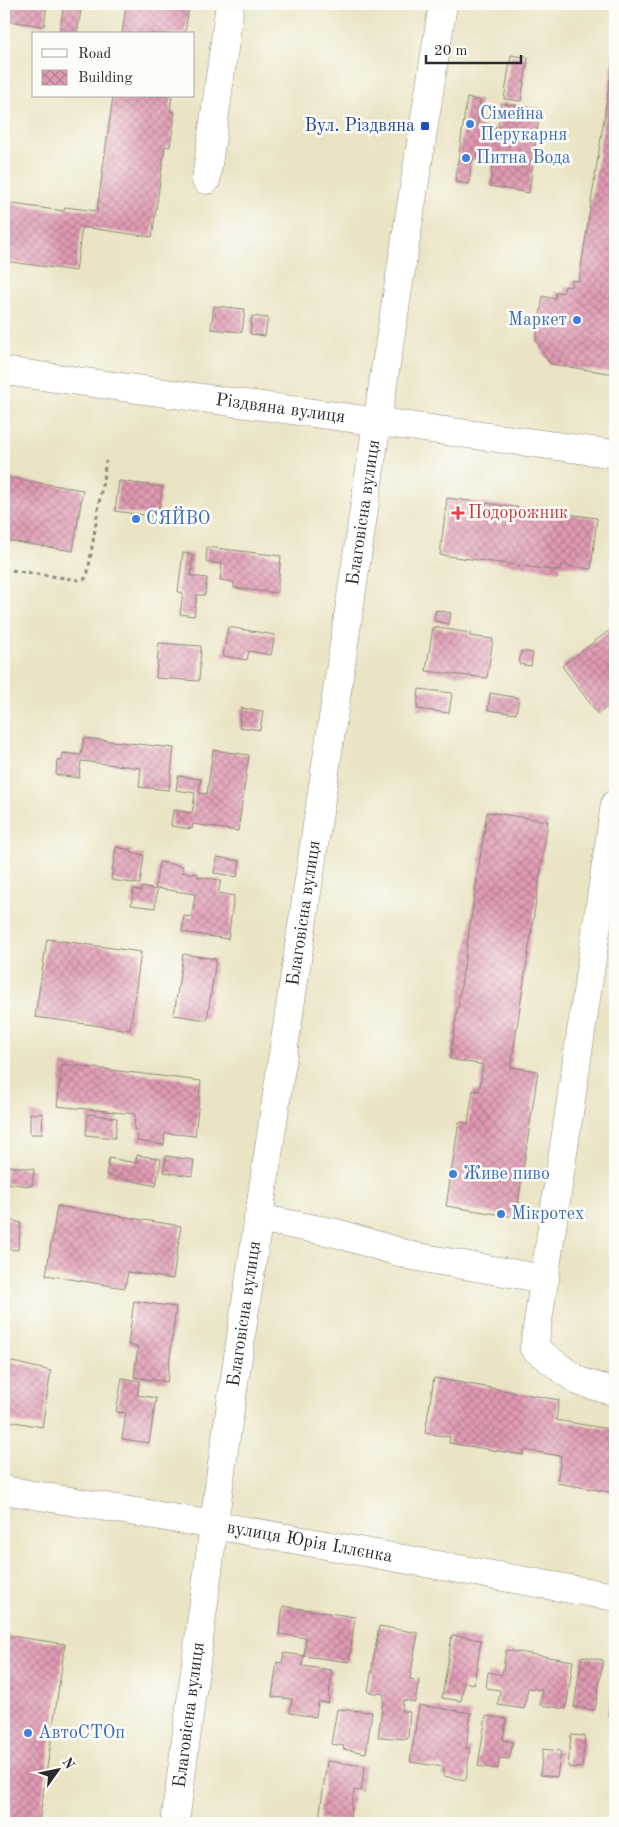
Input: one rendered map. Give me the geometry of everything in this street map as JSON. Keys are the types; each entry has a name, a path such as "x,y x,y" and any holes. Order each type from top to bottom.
{"main road":[{"path":"206,180 230,4"},
{"name":"Благовісна вулиця","path":"175,1823 214,1525 258,1218 377,422 443,4"},
{"name":"Різдвяна вулиця","path":"4,370 615,454"},
{"path":"615,804 534,1348 578,1381 593,1388 615,1392"},
{"path":"258,1218 336,1233 412,1256 545,1279"},
{"name":"вулиця Юрія Іллєнка","path":"4,1490 214,1525 615,1597"}],"path":[{"path":"4,569 78,580 85,579 88,572 106,461"}],"building":[{"path":"4,4 47,4 44,26 8,21 8,17 4,16"},
{"path":"64,4 82,4 77,32 59,32"},
{"path":"126,4 184,4 184,6 189,6 185,32 122,32"},
{"path":"614,53 615,374 550,364 536,341 543,296 555,299 556,292 563,293 565,286 571,287 572,280 579,281"},
{"path":"511,55 528,58 521,101 504,99"},
{"path":"113,98 172,98 170,111 175,112 170,147 165,146 152,237 82,227 76,271 4,261 4,203 64,211 65,207 97,211"},
{"path":"467,98 480,100 477,126 498,129 501,103 540,109 529,193 490,186 493,162 489,161 472,159 469,184 455,182"},
{"path":"214,306 245,309 242,332 211,329"},
{"path":"252,316 268,318 265,336 250,334"},
{"path":"4,477 83,490 73,551 4,540"},
{"path":"119,481 162,487 158,517 115,511"},
{"path":"447,498 597,518 591,569 561,565 560,571 440,555"},
{"path":"207,547 281,556 277,593 234,588 234,582 220,580 222,564 206,562"},
{"path":"183,553 193,554 191,576 207,578 205,595 197,595 194,616 180,614 183,593 178,592"},
{"path":"436,610 451,613 449,624 434,621"},
{"path":"615,626 615,701 598,714 562,666"},
{"path":"228,627 275,635 271,655 249,651 247,660 223,656"},
{"path":"433,627 470,633 470,636 493,639 487,678 426,671"},
{"path":"159,643 201,646 199,681 156,678"},
{"path":"521,651 533,653 531,666 519,664"},
{"path":"419,689 452,693 449,713 417,709"},
{"path":"490,693 519,698 516,714 488,710"},
{"path":"241,708 263,711 260,730 239,727"},
{"path":"84,738 174,748 169,790 139,787 141,768 81,761 79,778 56,775 57,760 62,761 63,753 81,755"},
{"path":"213,750 249,755 238,831 193,824 192,829 171,826 173,810 192,813 195,793 176,790 178,776 201,779 199,793 207,794"},
{"path":"487,812 548,821 511,1067 538,1071 516,1217 446,1206 459,1122 468,1123 473,1090 479,1091 483,1065 450,1059"},
{"path":"116,847 132,850 131,853 144,855 140,884 111,880"},
{"path":"217,857 240,861 237,877 214,873"},
{"path":"159,862 183,866 182,872 198,874 198,877 221,880 218,893 234,896 228,939 182,932 184,916 192,917 195,894 155,888"},
{"path":"142,887 157,890 155,908 131,905 134,889 141,891"},
{"path":"47,939 141,952 130,1030 35,1017"},
{"path":"183,954 216,959 207,1020 174,1015"},
{"path":"62,1064 201,1081 195,1136 165,1133 164,1145 137,1141 138,1130 134,1129 135,1114 57,1106"},
{"path":"30,1113 43,1114 42,1134 30,1134"},
{"path":"88,1114 117,1118 115,1138 86,1135"},
{"path":"137,1155 161,1159 156,1186 106,1175 109,1158 136,1163"},
{"path":"166,1156 194,1160 192,1176 164,1172"},
{"path":"7,1166 34,1169 32,1186 5,1183"},
{"path":"57,1206 181,1226 173,1279 128,1272 125,1288 46,1275"},
{"path":"4,1218 21,1223 18,1250 8,1249 6,1263 4,1262"},
{"path":"134,1301 176,1307 167,1382 134,1377 138,1347 128,1345"},
{"path":"4,1360 51,1371 42,1427 4,1420"},
{"path":"122,1378 140,1381 137,1395 156,1398 149,1443 122,1439 126,1413 116,1412"},
{"path":"434,1378 559,1400 556,1420 615,1430 615,1493 557,1483 561,1456 524,1450 523,1455 449,1443 450,1437 425,1433"},
{"path":"283,1606 355,1617 349,1662 304,1656 306,1638 279,1634"},
{"path":"379,1626 418,1633 410,1679 419,1680 415,1702 403,1700 402,1711 410,1712 408,1739 378,1737 384,1694 368,1692"},
{"name":"АвтоСТОп","path":"4,1635 65,1644 39,1823 4,1823"},
{"path":"452,1635 481,1640 474,1684 464,1682 461,1701 442,1698"},
{"path":"506,1650 573,1661 566,1709 540,1705 542,1690 528,1688 524,1709 498,1705 500,1690 486,1688 488,1672 502,1675"},
{"path":"284,1653 304,1656 302,1666 332,1670 328,1703 318,1702 316,1717 290,1713 292,1699 272,1697 277,1662 282,1663"},
{"path":"582,1656 603,1660 595,1710 574,1707"},
{"path":"611,1698 615,1699 615,1716 608,1715"},
{"path":"419,1705 471,1713 466,1748 470,1748 466,1780 443,1776 444,1767 410,1762"},
{"path":"337,1709 372,1712 366,1753 343,1749 344,1746 331,1744"},
{"path":"486,1716 506,1719 503,1740 513,1742 509,1759 500,1758 498,1769 478,1766"},
{"path":"571,1735 585,1736 582,1768 568,1767"},
{"path":"543,1749 561,1751 557,1777 540,1775"},
{"path":"615,1749 615,1772 611,1771"},
{"path":"327,1761 365,1766 361,1791 354,1790 349,1823 319,1819"}],"place":[{"name":"Сімейна Перукарня","path":"470,124"},
{"name":"Вул. Різдвяна","path":"425,126"},
{"name":"Питна Вода","path":"466,158"},
{"name":"Маркет","path":"577,320"},
{"name":"Подорожник","path":"458,513"},
{"name":"СЯЙВО","path":"136,519"},
{"name":"Живе пиво","path":"453,1174"},
{"name":"Мiкротех","path":"501,1214"},
{"name":"АвтоСТОп","path":"28,1733"}]}
